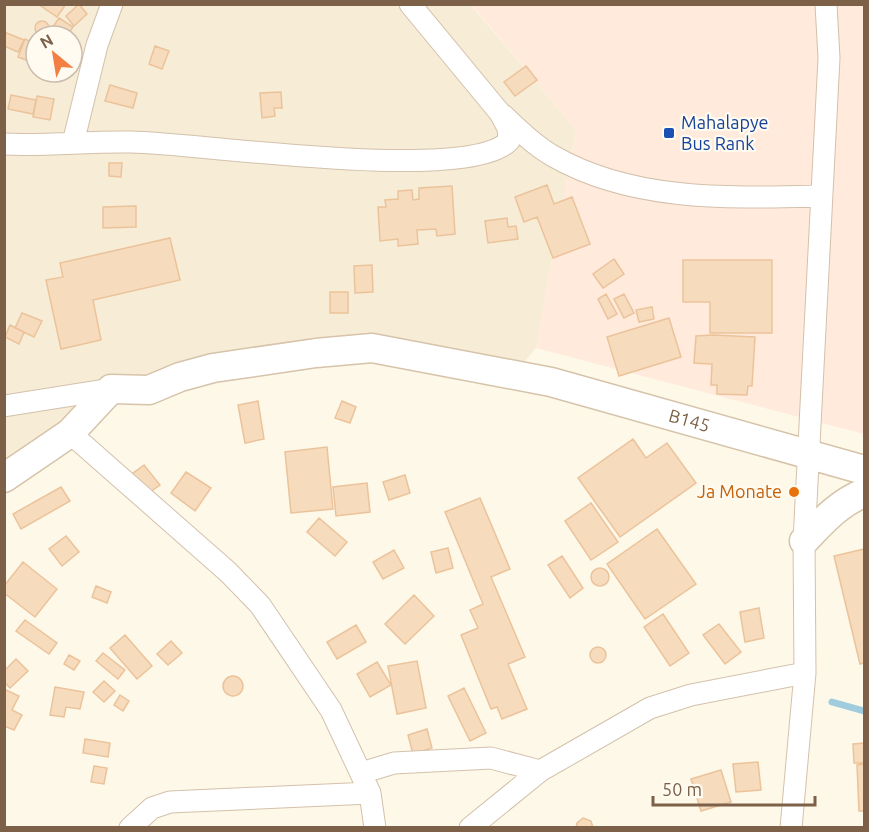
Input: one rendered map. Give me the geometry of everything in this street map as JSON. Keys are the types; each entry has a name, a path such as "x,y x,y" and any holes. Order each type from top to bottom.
{"main road":[{"name":"B145","path":"111,389 149,390 180,377 213,368 316,353 372,348 550,382 864,470"},
{"path":"4,478 70,433 111,389"},
{"path":"804,541 834,510 864,493"}],"street":[{"path":"73,143 97,45 112,4"},
{"path":"410,4 500,113 532,142 579,170 637,188 666,193 716,196 821,196"},
{"path":"790,828 805,673 804,541 829,58 826,4"},
{"path":"4,144 133,142 381,161 449,158 478,155 501,149 508,141 508,128 500,113"},
{"path":"4,406 111,389"},
{"path":"70,433 228,572 260,605 331,710 370,793 375,828"},
{"path":"470,828 540,771 650,708 691,695 805,673"},
{"path":"361,773 394,763 491,758 540,771"},
{"path":"130,828 152,808 170,802 370,793"}],"shaded area":[{"path":"5,5 471,5 576,130 536,348 513,375 372,348 111,389 5,478"},
{"path":"472,5 864,5 864,434 536,348 576,130"}],"building":[{"path":"38,4 66,4 57,17"},
{"path":"79,4 87,14 76,24 72,24 66,16"},
{"path":"59,18 68,24 55,24"},
{"path":"4,32 24,40 18,52 4,46"},
{"path":"24,42 24,59 18,57"},
{"path":"155,46 169,51 162,69 149,64"},
{"path":"526,66 537,80 515,96 504,82"},
{"path":"110,85 137,93 133,108 105,101"},
{"path":"281,92 282,108 274,108 275,116 262,118 260,93"},
{"path":"11,95 36,100 33,114 8,109"},
{"path":"37,96 54,99 50,120 33,117"},
{"path":"109,163 122,163 121,177 109,176"},
{"path":"547,185 554,204 572,197 590,244 553,258 537,217 524,222 515,197"},
{"path":"452,186 455,234 437,236 436,229 417,230 418,244 398,246 398,239 380,241 378,207 386,207 385,200 398,199 398,191 412,190 413,200 419,199 419,188"},
{"path":"136,206 136,227 103,228 103,207"},
{"path":"507,218 508,227 516,226 518,239 488,243 485,221"},
{"path":"170,238 180,280 93,300 101,340 61,349 46,280 63,277 60,263"},
{"path":"614,259 624,274 603,288 593,274"},
{"path":"683,260 772,260 772,333 710,333 710,302 683,302"},
{"path":"372,265 373,292 355,293 354,266"},
{"path":"330,292 348,292 348,313 330,313"},
{"path":"606,294 617,314 608,319 598,299"},
{"path":"624,294 634,313 624,318 614,299"},
{"path":"652,307 654,319 639,322 636,310"},
{"path":"22,313 42,321 34,337 15,328"},
{"path":"669,318 681,357 619,376 607,337"},
{"path":"10,325 24,332 19,344 5,337"},
{"path":"696,336 755,337 752,386 748,386 747,395 717,394 717,385 711,385 712,364 694,363"},
{"path":"258,401 264,439 245,443 238,405"},
{"path":"342,401 356,407 350,423 335,418"},
{"path":"633,439 646,458 667,443 696,483 620,537 578,478"},
{"path":"327,447 333,509 291,513 285,452"},
{"path":"144,465 160,485 147,494 132,474"},
{"path":"186,472 211,488 195,511 171,493"},
{"path":"405,475 410,493 389,500 383,482"},
{"path":"367,483 370,512 336,516 333,487"},
{"path":"61,487 70,501 21,529 13,514"},
{"path":"480,498 510,569 491,577 525,657 508,664 527,709 502,719 497,707 491,709 461,635 478,628 470,610 483,604 445,512"},
{"path":"591,503 618,542 591,560 565,521"},
{"path":"319,518 347,542 335,556 307,532"},
{"path":"657,529 696,584 645,619 607,564"},
{"path":"66,536 79,552 62,566 49,549"},
{"path":"448,548 453,568 436,573 431,552"},
{"path":"864,549 864,663 860,664 834,556"},
{"path":"394,550 404,568 383,579 373,562"},
{"path":"562,556 583,588 570,598 548,565"},
{"path":"23,562 57,589 35,617 4,593 4,586"},
{"path":"596,568 604,568 609,573 607,584 596,586 591,581 591,573"},
{"path":"96,586 111,592 107,603 92,597"},
{"path":"414,595 434,616 405,644 385,624"},
{"path":"759,608 764,638 745,642 740,612"},
{"path":"663,614 689,653 670,666 644,627"},
{"path":"25,620 57,643 49,654 16,631"},
{"path":"719,624 741,652 725,664 703,635"},
{"path":"356,625 366,642 337,659 327,642"},
{"path":"125,635 152,666 137,679 110,648"},
{"path":"171,641 182,653 168,665 157,654"},
{"path":"595,647 601,647 606,655 604,661 595,663 590,658 590,652"},
{"path":"103,653 125,670 118,679 96,661"},
{"path":"69,655 80,661 74,670 64,664"},
{"path":"16,659 28,671 10,688 4,682 4,671"},
{"path":"417,661 426,708 397,714 388,666"},
{"path":"377,662 391,685 370,697 357,674"},
{"path":"233,676 240,679 243,686 240,693 233,696 226,693 223,686 226,679"},
{"path":"104,681 115,691 104,702 93,692"},
{"path":"55,687 84,692 80,709 66,707 64,717 50,715"},
{"path":"464,688 486,733 470,741 448,696"},
{"path":"4,689 19,696 12,710 22,715 14,730 4,726"},
{"path":"120,695 129,701 123,711 114,705"},
{"path":"427,729 432,748 413,754 408,735"},
{"path":"85,739 110,743 108,757 83,753"},
{"path":"864,743 864,763 854,763 853,744"},
{"path":"758,762 761,790 736,792 733,764"},
{"path":"864,764 864,811 859,811 857,765"},
{"path":"94,766 107,768 104,784 91,782"},
{"path":"721,770 731,802 701,811 691,779"},
{"path":"583,818 591,821 593,828 576,828 577,823"}],"waterway":[{"path":"832,702 864,711"}],"place":[{"name":"Mahalapye Bus Rank","path":"669,133"},
{"name":"Ja Monate","path":"794,492"}]}
